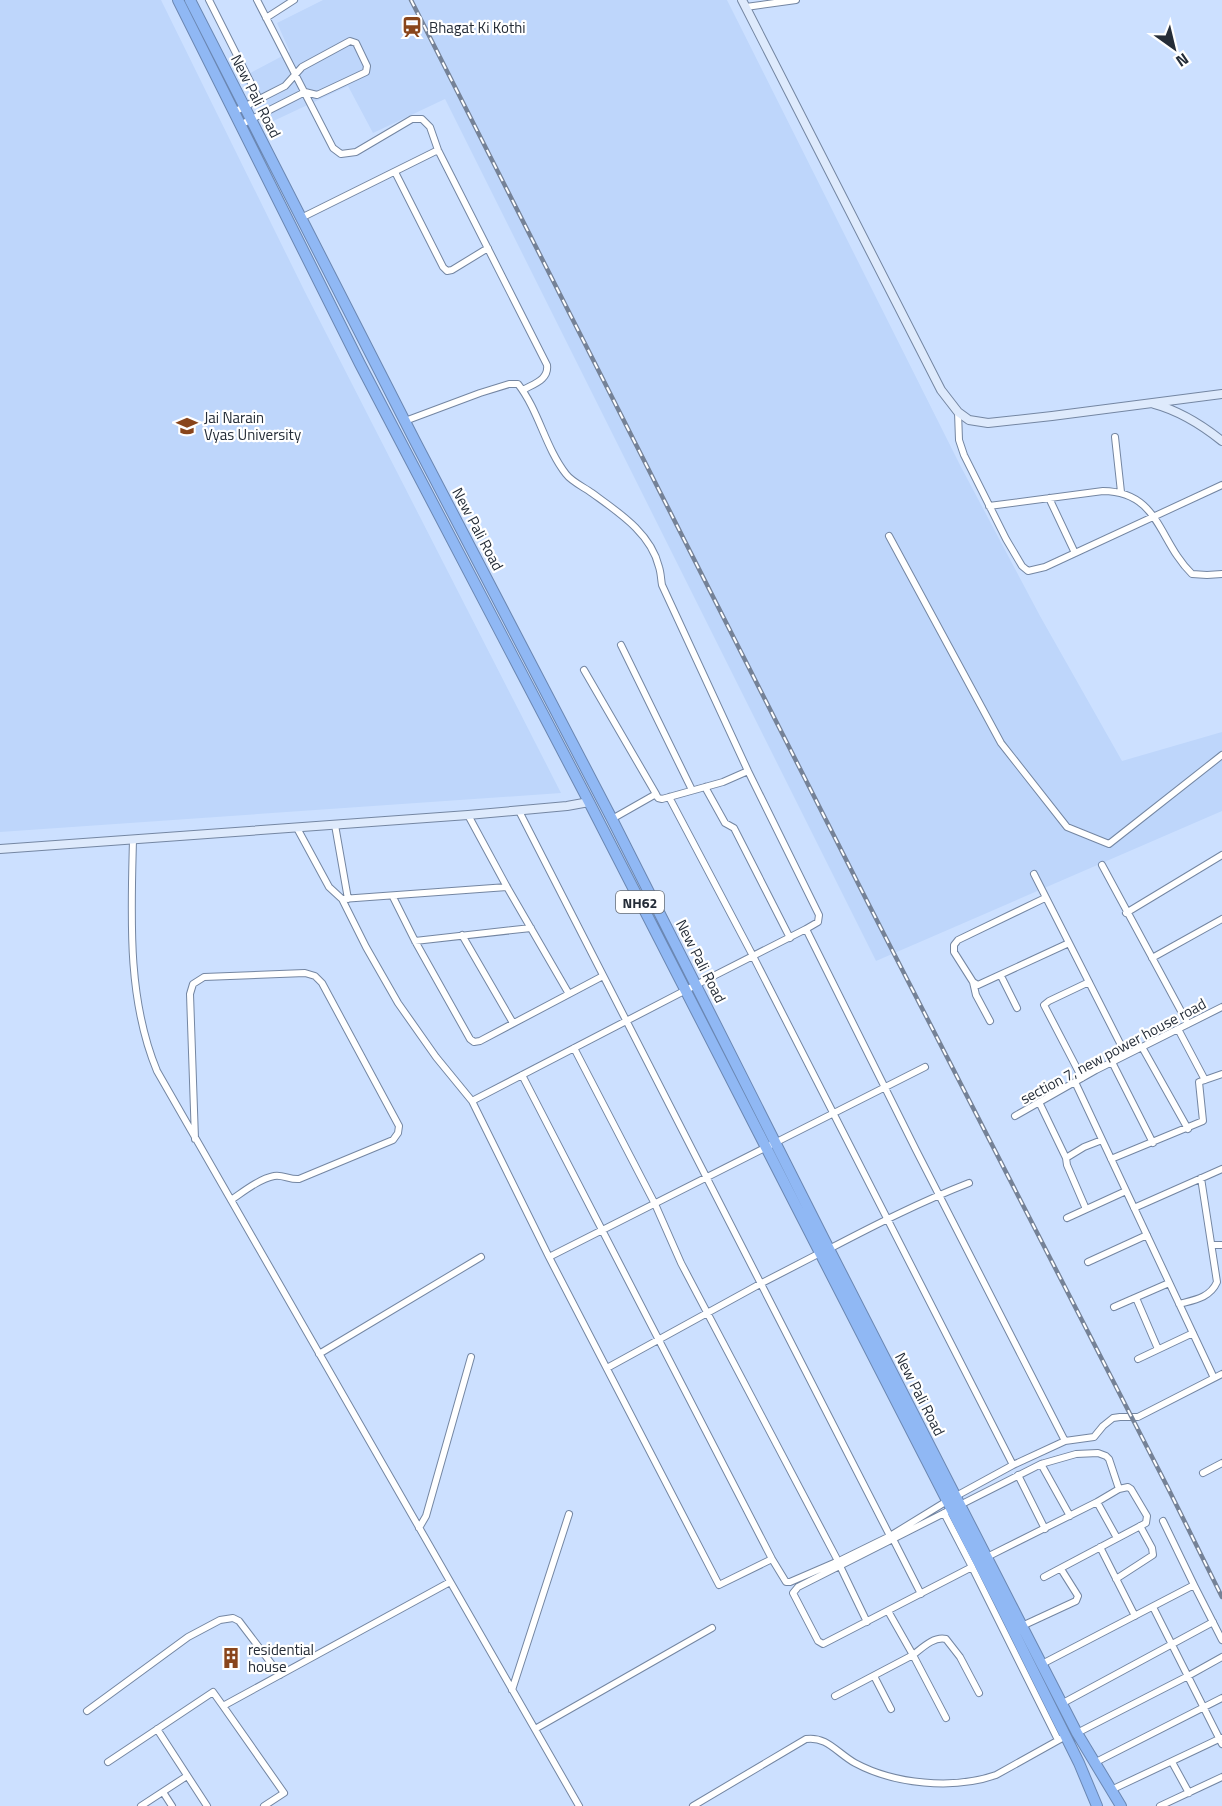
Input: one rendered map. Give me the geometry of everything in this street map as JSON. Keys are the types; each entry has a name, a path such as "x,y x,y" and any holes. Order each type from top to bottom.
{"highway":[{"name":"New Pali Road","path":"178,0 239,109 251,119 612,819 691,988"},
{"name":"New Pali Road","path":"190,0 239,109 240,125 360,364 589,802 691,988 772,1146 952,1505 1062,1738 1079,1763 1097,1806"},
{"name":"New Pali Road","path":"952,1505 987,1557 1077,1732 1116,1800"}],"street":[{"path":"209,0 259,99"},
{"path":"257,0 333,148 341,154 356,152 412,119 422,119 430,127 438,150 548,366 546,377 522,390"},
{"path":"266,18 294,0"},
{"path":"796,0 744,3 941,390 958,412 969,420 988,423 1222,394"},
{"path":"239,109 285,86 302,67 350,41 356,42 368,69 317,95 305,92 240,125"},
{"path":"302,219 438,150"},
{"path":"395,172 447,271 488,248"},
{"path":"405,421 480,393 509,384 518,384 568,478 610,506 636,528 650,546 659,566 662,585 748,771 819,915 818,922 790,938 472,1101"},
{"path":"1151,403 1194,421 1222,441"},
{"path":"958,412 959,440 964,455 1006,539 1022,566 1028,571 1046,567 1222,485"},
{"path":"1115,436 1121,492"},
{"path":"990,506 1103,491 1129,494 1154,516 1183,566 1192,574 1222,574"},
{"path":"1049,498 1075,553"},
{"path":"889,536 1001,743 1067,827 1109,843 1222,755"},
{"path":"621,645 692,790"},
{"path":"584,670 658,798 662,799 723,782 748,771"},
{"path":"705,787 725,823 734,828 790,938"},
{"path":"612,819 656,794"},
{"path":"669,796 1013,1465"},
{"path":"0,849 519,811 589,802"},
{"path":"519,811 921,1594"},
{"path":"468,815 569,994"},
{"path":"335,825 345,899 366,947 398,1003 436,1057 472,1101 549,1257 719,1585 772,1559"},
{"path":"297,828 329,887 345,899 507,887"},
{"path":"133,840 131,908 134,958 140,1015 149,1053 157,1071 579,1806"},
{"path":"1126,913 1222,855"},
{"path":"1102,865 1188,1024"},
{"path":"1034,874 1126,1055"},
{"path":"393,897 415,941 470,1039 474,1042 480,1041 603,976"},
{"path":"990,1022 976,995 973,982 954,952 954,945 958,940 1045,898"},
{"path":"1152,958 1222,919"},
{"path":"415,941 531,928"},
{"path":"806,929 1065,1441"},
{"path":"462,935 513,1023"},
{"path":"973,982 978,985 982,984 1069,943"},
{"path":"195,1140 190,994 194,984 204,977 305,973 315,976 321,983 399,1126 398,1133 393,1140 298,1179 292,1180 275,1175 251,1186 231,1200"},
{"path":"1001,976 1017,1008"},
{"path":"1082,1078 1044,1005 1089,982"},
{"name":"section 7, new power house road","path":"1015,1116 1112,1062 1222,1007"},
{"path":"1178,1029 1205,1080"},
{"path":"1142,1047 1188,1129"},
{"path":"574,1048 655,1204 707,1314 839,1564 867,1622"},
{"path":"1112,1062 1153,1143"},
{"path":"549,1257 925,1067"},
{"path":"1111,1159 1203,1121 1198,1082 1222,1074"},
{"path":"522,1076 783,1579 790,1582 839,1564"},
{"path":"1075,1082 1214,1378"},
{"path":"1039,1102 1066,1158 1066,1165 1086,1209"},
{"path":"1066,1158 1102,1140"},
{"path":"1134,1208 1222,1169"},
{"path":"1179,1304 1203,1297 1214,1288 1217,1276 1202,1178"},
{"path":"607,1368 760,1284 887,1219 939,1194 969,1183"},
{"path":"1067,1218 1126,1191"},
{"path":"1088,1262 1147,1235"},
{"path":"1212,1245 1222,1245"},
{"path":"319,1354 481,1257"},
{"path":"1114,1307 1170,1283"},
{"path":"1136,1298 1158,1349"},
{"path":"1138,1359 1193,1333"},
{"path":"419,1528 426,1516 471,1357"},
{"path":"891,1537 952,1505 1013,1465 1065,1441 1094,1437 1113,1418 1138,1417 1222,1374"},
{"path":"972,1567 820,1644 793,1593 798,1587 839,1564 952,1505 1041,1464 1070,1455 1102,1454 1108,1459 1119,1489"},
{"path":"1203,1473 1222,1463"},
{"path":"1041,1464 1070,1516"},
{"path":"1018,1474 1045,1529"},
{"path":"987,1557 1119,1489 1128,1487 1148,1518 1146,1523 1044,1577"},
{"path":"1097,1502 1117,1538"},
{"path":"693,1806 806,1739 819,1739 856,1763 892,1778 945,1784 989,1778 1062,1738 972,1567 952,1505"},
{"path":"512,1690 569,1514"},
{"path":"1163,1521 1222,1640"},
{"path":"1116,1579 1153,1555 1152,1548 1140,1526"},
{"path":"1100,1547 1135,1616"},
{"path":"1022,1626 1076,1600 1078,1596 1061,1569"},
{"path":"223,1706 450,1582"},
{"path":"1042,1664 1194,1585"},
{"path":"1116,1800 1172,1762 1221,1740 1153,1607"},
{"path":"888,1611 946,1718"},
{"path":"87,1711 189,1637 220,1620 233,1618 239,1621 280,1675"},
{"path":"1063,1703 1213,1622"},
{"path":"535,1729 712,1628"},
{"path":"835,1696 943,1637 960,1658 979,1693"},
{"path":"1077,1732 1222,1657"},
{"path":"874,1676 891,1709"},
{"path":"108,1762 213,1692 284,1793 264,1806"},
{"path":"1094,1763 1222,1698"},
{"path":"157,1729 207,1806"},
{"path":"1172,1762 1189,1793"},
{"path":"141,1806 187,1776"},
{"path":"1160,1806 1222,1777"},
{"path":"163,1792 172,1806"}],"shaded area":[{"name":"Jai Narain Vyas University","path":"0,0 161,0 305,292 561,793 0,832"},
{"path":"323,0 727,0 960,465 1040,616 1122,761 1222,732 1222,811 876,961 445,99 373,133 348,86 267,124 241,78 290,52 277,23"}],"railway":[{"path":"411,0 1222,1597"}],"place":[{"name":"Bhagat Ki Kothi","path":"412,27"},
{"name":"Jai Narain Vyas University","path":"187,426"},
{"name":"residential house","path":"231,1658"}]}
